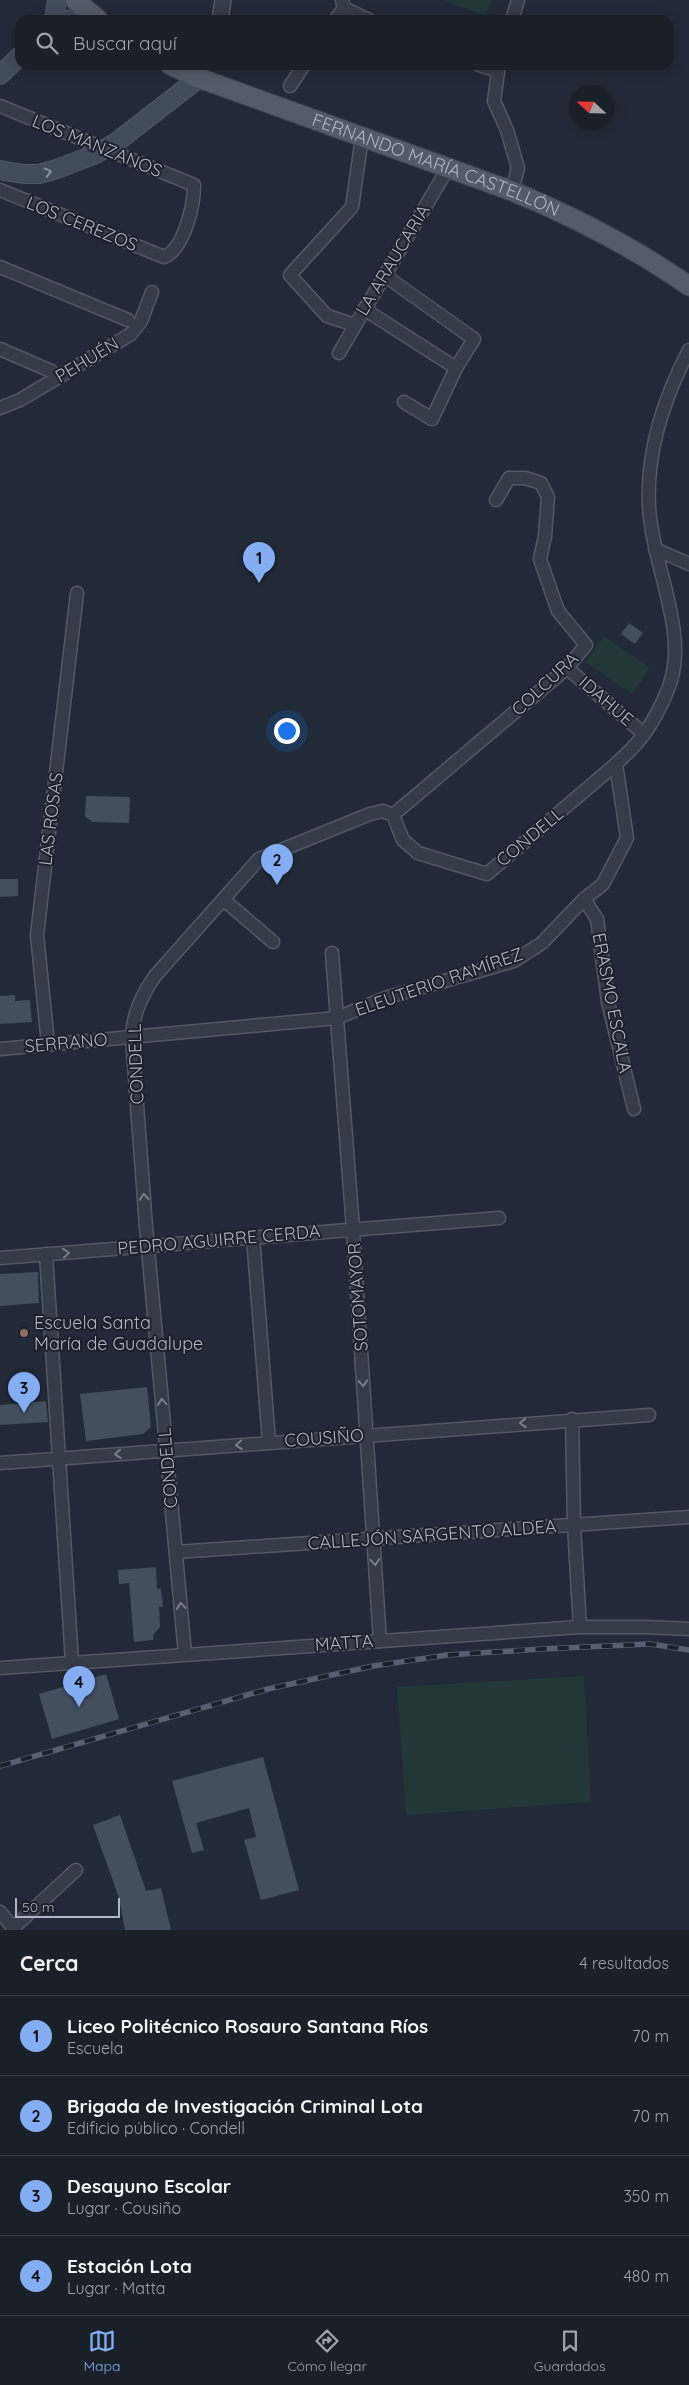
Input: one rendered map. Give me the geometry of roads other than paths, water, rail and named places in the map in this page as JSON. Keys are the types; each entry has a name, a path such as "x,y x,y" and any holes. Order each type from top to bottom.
{"main road":[{"path":"55,15 57,0"},
{"path":"75,0 92,15"},
{"path":"0,75 15,61"},
{"path":"0,170 31,175 48,172 105,149 202,72"},
{"name":"FERNANDO MARÍA CASTELLÓN","path":"202,72 362,137 512,191 611,236 689,286"}],"street":[{"path":"221,15 223,0"},
{"path":"514,15 518,0"},
{"path":"343,4 361,15"},
{"path":"290,86 301,70"},
{"path":"498,70 494,101 507,130 518,168 512,191"},
{"name":"LOS MANZANOS","path":"0,106 194,185 193,202 181,240 172,254 164,257"},
{"path":"355,325 327,316 290,275 352,207 362,137"},
{"name":"LA ARAUCARIA","path":"339,353 448,168"},
{"name":"LOS CEREZOS","path":"0,190 164,257"},
{"path":"0,267 128,320"},
{"path":"384,276 474,339 456,368 432,419 404,402"},
{"name":"PEHUÉN","path":"0,408 20,400 131,334 142,321 152,292"},
{"path":"364,310 456,368"},
{"path":"0,349 51,371"},
{"path":"616,764 644,734 662,702 673,672 671,618 655,549 649,506 651,459 668,395 689,350"},
{"name":"COLCURA","path":"393,815 567,668 586,645 558,611 540,559 545,536 548,497 541,483 525,478 509,478 496,500"},
{"path":"655,549 689,564"},
{"name":"LAS ROSAS","path":"48,1044 37,935 78,594"},
{"name":"IDAHUE","path":"567,668 644,734"},
{"name":"CONDELL","path":"185,1654 148,1246 132,1036 137,1007 148,987 259,859 370,814 383,811 393,815 402,840 418,852 487,874 616,764"},
{"name":"ELEUTERIO RAMÍREZ","path":"132,1036 337,1018 385,998 514,961 542,943 584,899 603,884 627,838 616,764"},
{"name":"ERASMO ESCALA","path":"584,899 597,918 608,1002 634,1110"},
{"path":"224,900 274,942"},
{"name":"SOTOMAYOR","path":"332,954 354,1229 380,1641"},
{"name":"SERRANO","path":"0,1049 132,1036"},
{"name":"PEDRO AGUIRRE CERDA","path":"0,1258 499,1218"},
{"path":"253,1238 269,1442"},
{"path":"46,1254 72,1662"},
{"name":"COUSIÑO","path":"0,1463 572,1419 648,1415"},
{"path":"572,1419 574,1525 580,1628"},
{"name":"CALLEJÓN SARGENTO ALDEA","path":"176,1552 689,1517"},
{"name":"MATTA","path":"0,1668 580,1628 647,1627 689,1629"},
{"path":"0,1912 14,1929 76,1870"}],"railway":[{"path":"0,1766 268,1689 373,1666 447,1655 542,1649 650,1644 689,1650"}],"place":[{"name":"Liceo Politécnico Rosauro Santana Ríos","path":"259,583"},
{"name":"Brigada de Investigación Criminal Lota","path":"277,885"},
{"name":"Escuela Santa María de Guadalupe","path":"24,1333"},
{"name":"Desayuno Escolar","path":"24,1413"},
{"name":"Estación Lota","path":"79,1707"}]}
